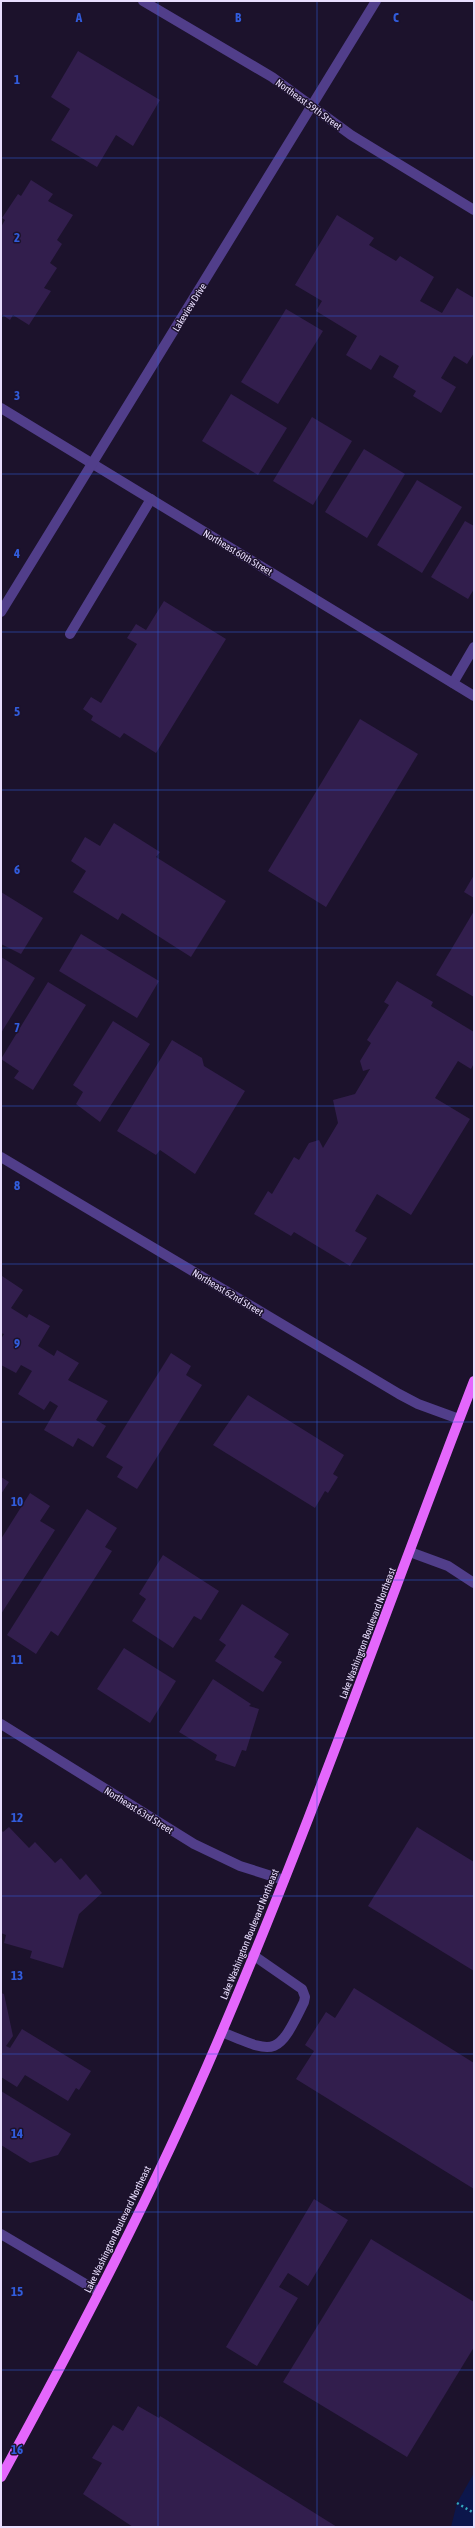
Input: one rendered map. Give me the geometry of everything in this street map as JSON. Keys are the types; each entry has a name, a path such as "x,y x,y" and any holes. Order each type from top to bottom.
{"main road":[{"name":"Lake Washington Boulevard Northeast","path":"1,2477 99,2292 149,2192 222,2032 284,1880 474,1381"}],"street":[{"name":"Northeast 59th Street","path":"143,1 272,77 351,135 474,210"},
{"name":"Lakeview Drive","path":"1,612 376,1"},
{"name":"Northeast 60th Street","path":"1,408 474,696"},
{"path":"70,634 151,499"},
{"path":"453,683 474,647"},
{"name":"Northeast 62nd Street","path":"1,1157 399,1394 418,1404 459,1419"},
{"path":"410,1552 448,1566 474,1582"},
{"name":"Northeast 63rd Street","path":"1,1724 194,1844 240,1866 284,1880"},
{"path":"222,2032 259,2047 272,2048 283,2039 304,2002 305,1997 302,1989 254,1955"},
{"path":"1,2234 99,2292"}],"path":[{"path":"457,2503 474,2513"}],"shaded area":[{"path":"474,2473 474,2527 451,2527 457,2503"}],"building":[{"path":"78,51 160,100 133,146 116,135 97,167 51,140 70,109 51,97"},
{"path":"31,180 53,194 48,201 73,215 57,240 62,244 50,263 57,268 44,288 51,291 29,325 13,315 10,320 1,314 1,227 5,220 2,218 18,194 21,196"},
{"path":"337,215 374,238 369,245 396,261 400,256 434,277 420,301 442,313 457,288 474,298 474,353 467,364 454,356 441,378 456,387 441,413 413,396 416,391 393,377 399,366 380,355 371,370 346,355 357,336 316,311 322,301 295,285"},
{"path":"286,309 323,331 278,404 241,382"},
{"path":"231,394 287,428 258,475 202,441"},
{"path":"312,417 352,441 313,505 273,481"},
{"path":"364,449 405,474 367,538 325,512"},
{"path":"417,480 462,507 422,573 377,545"},
{"path":"465,521 474,526 474,589 468,599 431,577"},
{"path":"164,601 226,639 156,753 124,733 120,738 91,720 93,716 83,709 91,697 101,703 137,644 127,638 136,624 146,630"},
{"path":"360,719 418,754 326,907 268,871"},
{"path":"114,823 160,852 156,857 226,901 191,957 122,913 118,920 73,892 86,871 71,861 85,837 100,846"},
{"path":"474,875 474,898 464,892"},
{"path":"1,892 43,918 21,954 1,944"},
{"path":"474,911 474,997 436,975"},
{"path":"81,934 159,981 137,1018 59,971"},
{"path":"1,957 35,978 1,1033"},
{"path":"397,981 433,1002 431,1006 474,1032 474,1063 471,1069 458,1061 435,1098 470,1119 411,1215 377,1194 355,1231 367,1238 350,1266 294,1232 291,1236 254,1214 268,1191 272,1194 294,1157 299,1160 309,1143 319,1140 323,1148 338,1123 333,1100 355,1094 370,1069 363,1071 360,1061 371,1043 367,1040 389,1005 384,1002"},
{"path":"48,982 86,1005 33,1090 14,1078 19,1071 1,1059"},
{"path":"113,1021 150,1044 100,1122 76,1104 83,1092 73,1085"},
{"path":"172,1040 202,1058 204,1066 245,1091 195,1174 160,1150 156,1155 117,1131"},
{"path":"2,1276 23,1290 11,1308 27,1318 29,1314 50,1326 38,1346 54,1356 57,1350 79,1363 68,1380 108,1401 96,1420 106,1426 93,1447 78,1438 73,1447 44,1430 58,1406 50,1401 44,1410 18,1394 32,1371 21,1365 16,1373 1,1365 1,1339 4,1334 1,1333"},
{"path":"171,1353 191,1366 186,1375 202,1385 137,1489 117,1477 123,1467 106,1457"},
{"path":"248,1395 344,1455 333,1474 338,1477 328,1493 325,1491 315,1508 213,1445"},
{"path":"1,1477 9,1482 1,1494"},
{"path":"30,1493 50,1506 40,1521 55,1530 1,1614 1,1539"},
{"path":"87,1509 117,1528 105,1547 112,1551 58,1636 51,1631 36,1654 7,1635"},
{"path":"163,1555 219,1591 201,1620 194,1616 173,1648 132,1621 146,1599 139,1594"},
{"path":"242,1604 289,1634 274,1657 282,1662 263,1692 215,1661 226,1645 219,1640"},
{"path":"124,1648 176,1681 150,1723 97,1689"},
{"path":"213,1679 251,1704 249,1706 259,1709 246,1751 242,1750 235,1767 215,1760 217,1755 179,1732"},
{"path":"9,1827 29,1848 35,1842 55,1863 61,1858 80,1880 86,1874 102,1893 79,1914 63,1968 30,1958 32,1951 4,1943 6,1935 1,1933 1,1830 3,1832"},
{"path":"417,1827 474,1862 474,1971 368,1906"},
{"path":"354,1988 474,2063 474,2189 296,2079 314,2051 305,2045 326,2012 335,2018"},
{"path":"1,1993 4,1994 13,2036 6,2046 10,2048 22,2029 91,2071 79,2090 76,2088 68,2101 25,2075 17,2087 1,2077"},
{"path":"1,2091 71,2134 58,2155 30,2163 1,2145"},
{"path":"314,2199 348,2220 308,2286 288,2273 279,2287 298,2298 257,2366 226,2347"},
{"path":"371,2239 474,2302 474,2347 407,2457 283,2382"},
{"path":"138,2406 159,2418 160,2416 165,2419 337,2527 133,2527 83,2494 102,2463 92,2458 113,2425 123,2431"}]}
